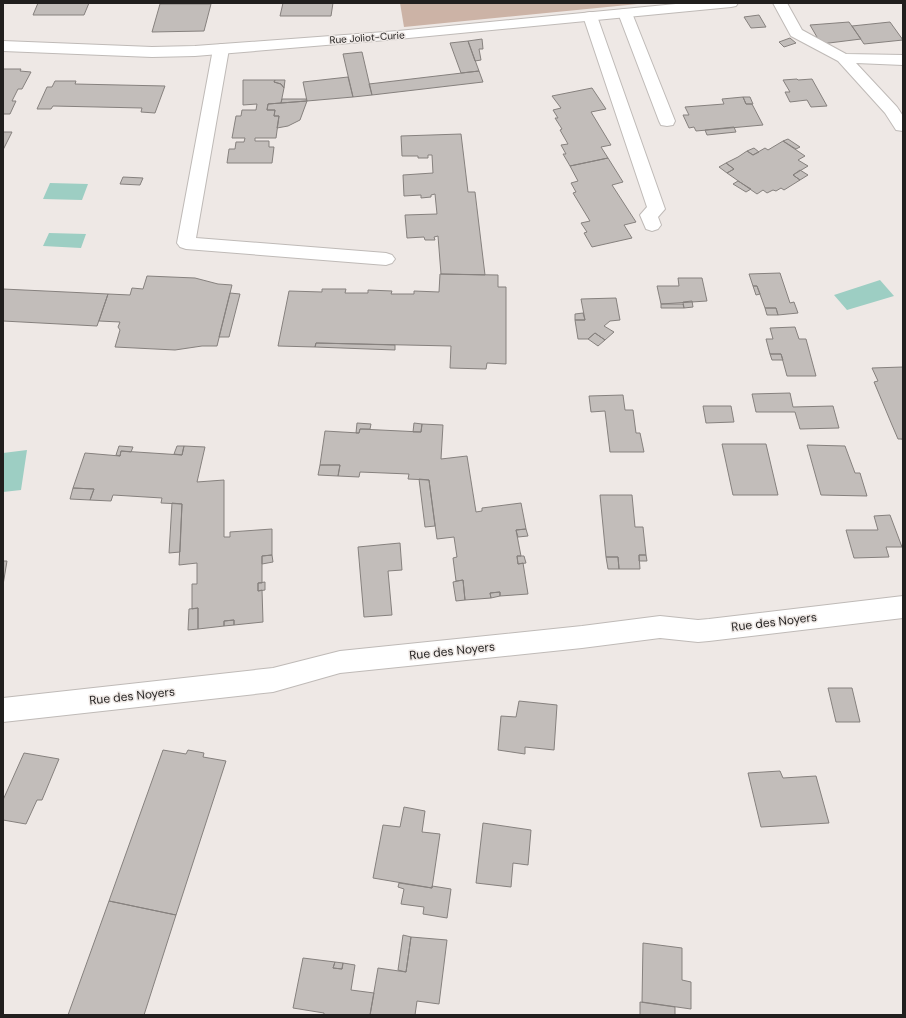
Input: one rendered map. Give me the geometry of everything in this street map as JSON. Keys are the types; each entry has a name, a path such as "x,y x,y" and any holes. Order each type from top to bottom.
{"main road":[{"name":"Rue Joliot-Curie","path":"3,46 152,52 221,49 398,35 730,3"},
{"path":"780,3 796,33 843,58 891,110 902,126"},
{"path":"625,13 667,120"},
{"path":"590,16 656,210 649,215 652,225"},
{"path":"221,49 186,243 386,260"},
{"path":"843,58 903,60"},
{"name":"Rue des Noyers","path":"3,710 273,680 340,662 582,637 660,627 698,631 709,630 903,607"}],"shaded area":[{"path":"400,3 648,3 404,27"}],"water":[{"path":"50,183 88,184 82,200 43,199"},
{"path":"49,233 86,234 81,248 43,246"},
{"path":"880,280 894,296 847,310 834,295"},
{"path":"27,450 21,490 3,492 3,453"}],"building":[{"path":"38,3 89,3 84,15 33,15"},
{"path":"283,3 333,3 331,16 280,16"},
{"path":"160,4 211,4 204,31 152,32"},
{"path":"759,15 766,27 751,28 744,17"},
{"path":"849,22 861,39 821,44 810,25"},
{"path":"890,22 903,40 864,44 852,26"},
{"path":"790,38 796,43 784,47 779,42"},
{"path":"482,39 483,49 479,49 481,60 475,61 468,41"},
{"path":"468,41 479,71 461,73 450,43"},
{"path":"362,52 372,95 353,97 343,54"},
{"path":"3,69 21,69 20,71 31,72 22,89 18,89 12,101 16,101 10,114 3,114"},
{"path":"479,71 483,82 372,95 369,84"},
{"path":"348,77 353,97 307,101 303,82"},
{"path":"812,79 827,106 811,107 807,100 790,102 785,92 790,92 783,80"},
{"path":"243,80 275,80 274,82 281,84 284,88 281,103 268,104 267,110 275,110 274,116 279,116 276,138 255,138 255,141 269,141 269,147 274,147 272,163 227,163 229,149 235,149 236,142 244,142 245,138 232,138 236,116 241,116 242,110 256,110 257,104 243,105"},
{"path":"275,80 285,80 284,88 281,84 274,82"},
{"path":"55,81 76,81 75,84 165,86 155,113 141,112 142,108 53,106 51,109 37,109 47,87 52,87"},
{"path":"592,88 606,109 591,112 611,145 601,147 608,158 570,166 563,154 566,154 561,145 568,144 560,130 562,129 555,118 558,118 553,110 561,108 552,96"},
{"path":"743,97 746,104 752,104 763,125 696,131 694,127 689,128 683,115 689,115 685,107 724,104 722,99"},
{"path":"743,97 750,97 753,104 746,104"},
{"path":"282,99 306,99 307,101 281,103"},
{"path":"307,101 300,120 288,126 277,128 279,116 274,116 275,110 267,110 268,104"},
{"path":"734,127 736,132 707,135 705,130"},
{"path":"3,132 12,132 3,150"},
{"path":"461,134 468,192 475,192 485,275 441,274 438,236 434,237 435,240 425,240 424,237 407,238 405,215 437,214 435,194 431,195 431,197 421,198 421,195 404,196 403,175 433,173 432,155 428,155 428,158 418,158 418,156 402,156 401,136"},
{"path":"788,139 800,147 796,149 783,141"},
{"path":"783,141 805,156 798,160 808,166 793,175 800,180 784,190 781,188 767,193 763,190 757,194 727,173 734,169 726,163 747,151 753,155 765,148 768,150"},
{"path":"754,148 759,152 753,155 747,151"},
{"path":"608,158 623,182 612,185 636,222 624,225 632,238 592,247 584,233 587,232 581,223 590,221 573,193 576,192 571,183 578,181 570,166"},
{"path":"726,163 734,169 727,173 719,167"},
{"path":"800,170 808,175 800,180 793,175"},
{"path":"123,177 143,178 140,185 120,184"},
{"path":"738,181 751,189 746,192 733,184"},
{"path":"780,273 790,303 794,302 798,313 778,315 776,308 765,308 757,286 753,286 749,274"},
{"path":"440,274 498,275 498,287 506,287 506,364 487,363 486,369 450,368 451,346 316,343 315,347 278,346 289,291 322,292 322,289 346,289 345,293 368,293 368,290 392,291 391,294 414,294 414,291 439,292"},
{"path":"147,276 195,278 218,284 232,285 217,346 202,346 175,350 115,347 120,330 118,327 120,322 99,321 108,294 130,295 132,288 143,289"},
{"path":"678,278 702,278 707,301 661,304 657,286 679,286"},
{"path":"753,286 757,286 760,294 756,295"},
{"path":"3,289 108,294 97,326 3,321"},
{"path":"230,293 240,294 229,337 219,337"},
{"path":"616,298 620,320 610,321 604,326 614,332 605,340 595,333 588,339 578,339 575,320 585,320 581,299"},
{"path":"692,301 693,307 684,308 683,302"},
{"path":"661,304 683,304 684,308 661,308"},
{"path":"765,308 776,308 778,315 767,315"},
{"path":"583,313 585,320 575,320 575,314"},
{"path":"795,327 799,339 806,339 816,376 787,376 781,354 770,354 766,339 773,339 770,328"},
{"path":"595,333 605,340 598,346 588,339"},
{"path":"316,343 395,345 395,350 315,347"},
{"path":"770,354 781,354 783,360 772,360"},
{"path":"903,367 903,442 902,439 898,439 892,425 874,382 878,381 872,368"},
{"path":"790,393 793,407 833,406 839,428 800,429 795,412 756,412 752,394"},
{"path":"623,395 625,410 633,410 636,433 640,433 644,452 610,452 605,411 591,412 589,396"},
{"path":"703,406 731,406 734,422 706,423"},
{"path":"357,423 371,424 370,429 360,429 359,433 356,433"},
{"path":"414,423 422,424 421,432 413,432"},
{"path":"422,424 443,425 441,459 467,456 476,512 482,511 482,508 521,503 526,529 516,530 521,556 517,556 518,564 523,563 528,594 500,596 500,592 490,593 491,598 465,600 463,580 456,581 453,558 457,557 454,537 437,539 429,480 408,479 409,474 360,472 359,477 338,476 340,465 320,465 325,431 359,433 360,429 421,432"},
{"path":"722,444 766,444 778,495 733,495"},
{"path":"807,445 845,446 855,473 860,473 867,496 821,495"},
{"path":"119,446 133,447 131,452 121,451 120,456 116,455"},
{"path":"177,446 184,446 182,455 174,454"},
{"path":"184,446 205,447 197,482 224,480 224,537 230,537 230,532 272,529 272,555 262,556 262,583 258,583 258,591 262,590 263,622 234,625 234,620 224,621 224,626 198,629 198,608 192,609 192,584 197,584 197,563 179,565 182,504 161,503 162,498 113,495 111,501 90,500 94,489 73,488 85,453 120,456 121,451 182,455"},
{"path":"320,465 340,465 338,476 318,475"},
{"path":"419,479 429,480 435,526 425,527"},
{"path":"73,488 94,489 90,500 70,499"},
{"path":"600,495 632,495 635,527 643,527 646,555 639,555 640,569 619,569 618,557 606,557"},
{"path":"172,503 182,504 180,552 169,553"},
{"path":"890,515 902,547 886,547 889,557 854,558 846,530 878,530 874,516"},
{"path":"526,529 528,536 518,537 516,530"},
{"path":"400,543 402,570 388,571 392,615 364,617 358,547"},
{"path":"272,555 273,562 262,564 262,556"},
{"path":"639,555 646,555 647,561 639,561"},
{"path":"517,556 524,556 526,563 518,564"},
{"path":"606,557 618,557 619,569 608,569"},
{"path":"3,561 7,561 3,585"},
{"path":"463,580 465,600 456,601 453,582"},
{"path":"265,582 265,590 258,591 258,583"},
{"path":"500,592 500,596 491,598 490,593"},
{"path":"198,608 198,629 188,630 189,609"},
{"path":"234,620 234,625 224,626 224,621"},
{"path":"828,688 852,688 860,722 836,722"},
{"path":"519,701 557,705 554,750 525,747 525,754 498,750 501,716 516,717"},
{"path":"163,750 186,754 188,750 204,753 203,757 226,761 176,915 109,901"},
{"path":"24,753 59,759 42,800 37,800 26,824 3,820 3,800"},
{"path":"780,771 783,778 816,776 829,823 761,827 748,773"},
{"path":"404,807 425,811 422,832 440,834 432,888 373,878 383,825 400,827"},
{"path":"483,823 531,830 528,865 513,863 511,887 476,883"},
{"path":"399,883 451,889 447,918 423,914 424,907 401,904 404,889 398,887"},
{"path":"109,901 176,915 144,1015 68,1015"},
{"path":"403,935 411,937 406,972 398,970"},
{"path":"411,937 447,940 439,1004 417,1001 415,1015 370,1015 378,968 406,972"},
{"path":"643,943 682,948 682,980 691,982 691,1009 642,1002"},
{"path":"303,958 335,962 333,968 342,969 343,963 355,965 351,990 374,993 370,1015 324,1015 324,1013 293,1008"},
{"path":"335,962 343,963 342,969 333,968"},
{"path":"640,1002 675,1007 675,1015 640,1015"}]}
